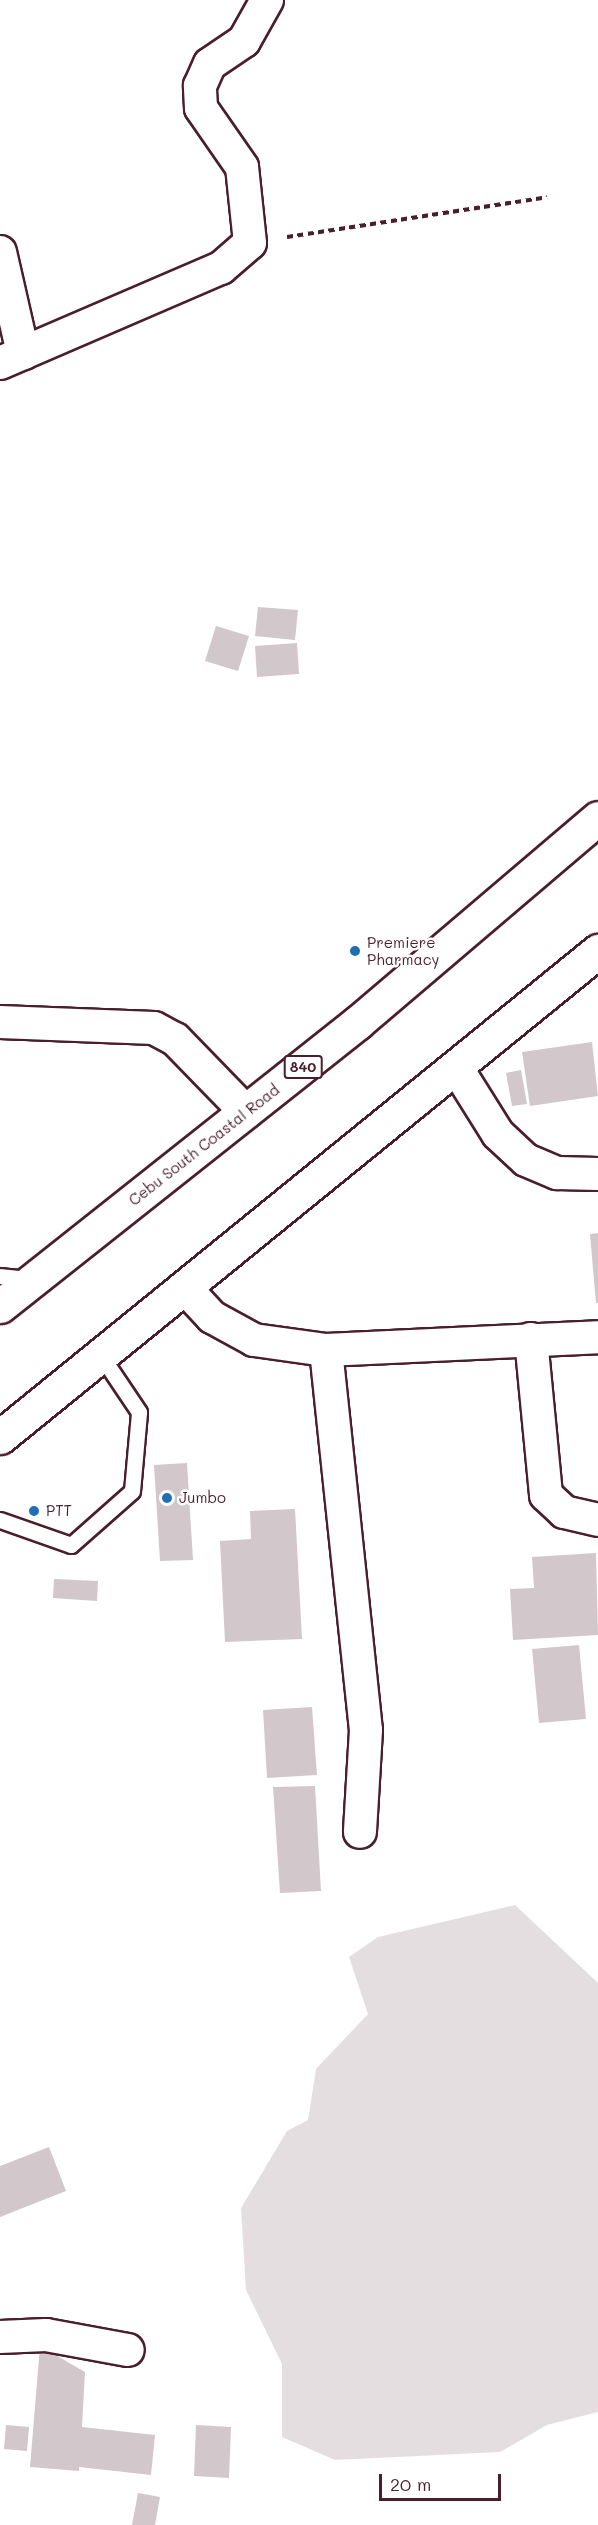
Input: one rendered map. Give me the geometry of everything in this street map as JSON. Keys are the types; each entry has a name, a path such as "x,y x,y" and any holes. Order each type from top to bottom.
{"highway":[{"name":"Cebu South Coastal Road","path":"0,1306 357,1023 598,818"},
{"path":"0,1437 186,1289 598,951"}],"street":[{"path":"0,252 11,358 222,268 250,243 242,167 201,108 200,86 210,64 244,40 267,0"},
{"path":"0,1022 153,1028 175,1039 246,1112"},
{"path":"456,1067 498,1134 526,1160 557,1173 598,1174"},
{"path":"186,1289 212,1317 254,1340 326,1350 598,1337"},
{"path":"531,1339 546,1495 564,1512 598,1520"},
{"path":"326,1350 366,1730 360,1832"},
{"path":"0,2337 46,2335 128,2350"}],"lane":[{"path":"0,1276 33,1280"},
{"path":"0,1520 71,1545 132,1491 139,1413 102,1357"}],"path":[{"path":"250,243 547,197"}],"shaded area":[{"path":"515,1905 598,1983 598,2412 547,2425 500,2452 335,2460 282,2437 282,2364 246,2290 241,2208 287,2131 308,2120 316,2069 368,2014 349,1957 378,1937"}],"building":[{"path":"258,607 298,610 295,640 255,636"},
{"path":"216,626 249,636 238,671 205,661"},
{"path":"297,643 299,674 257,677 255,646"},
{"path":"592,1042 598,1096 530,1106 522,1052"},
{"path":"521,1070 527,1104 512,1106 506,1073"},
{"path":"598,1233 598,1303 596,1303 590,1234"},
{"path":"187,1463 193,1560 160,1561 154,1465"},
{"path":"295,1509 302,1639 225,1642 220,1541 251,1539 250,1511"},
{"path":"596,1553 598,1635 513,1640 510,1589 534,1588 532,1557"},
{"path":"54,1579 98,1581 97,1601 53,1598"},
{"path":"579,1645 586,1719 539,1723 532,1649"},
{"path":"312,1707 317,1775 267,1778 263,1710"},
{"path":"315,1786 321,1891 280,1893 273,1787"},
{"path":"49,2147 66,2191 0,2217 0,2166"},
{"path":"40,2346 85,2372 82,2427 155,2435 151,2475 79,2467 79,2471 30,2467"},
{"path":"6,2425 29,2427 27,2451 4,2449"},
{"path":"196,2425 231,2427 229,2478 194,2476"},
{"path":"138,2493 160,2497 155,2525 132,2525"}],"place":[{"name":"Premiere Pharmacy","path":"355,951"},
{"name":"Jumbo","path":"167,1498"},
{"name":"PTT","path":"34,1511"}]}
